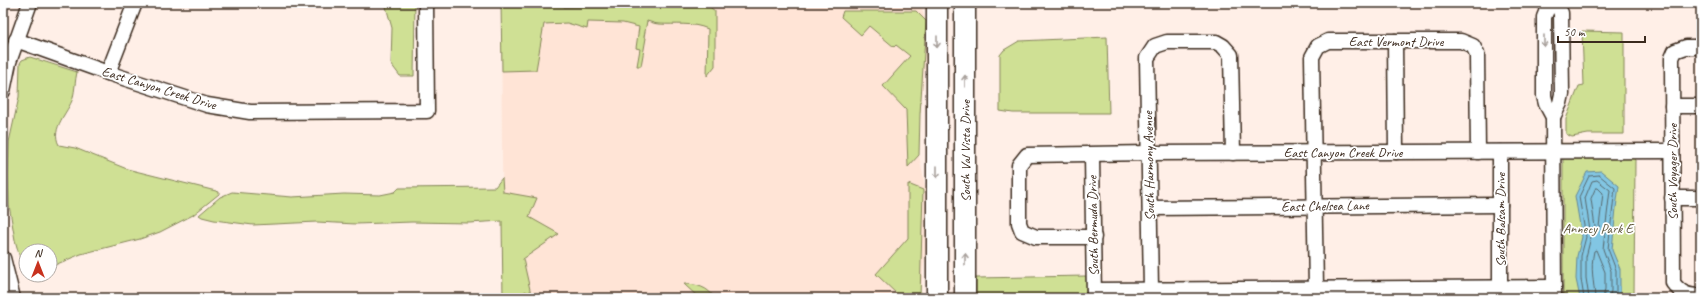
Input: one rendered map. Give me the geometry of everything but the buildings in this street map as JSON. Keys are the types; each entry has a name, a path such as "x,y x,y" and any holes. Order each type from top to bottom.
{"main road":[{"name":"South Val Vista Drive","path":"937,3 937,298"},
{"name":"South Val Vista Drive","path":"965,3 966,298"}],"street":[{"path":"3,91 16,40 30,3"},
{"path":"108,73 135,3"},
{"name":"East Canyon Creek Drive","path":"16,40 108,73 207,105 250,112 427,111 426,3"},
{"path":"1550,3 1544,17 1544,96 1546,104 1553,117"},
{"path":"1094,294 1151,289 1500,287 1554,292 1553,117 1560,103 1562,94 1561,13 1556,3"},
{"name":"East Vermont Drive","path":"1314,153 1312,57 1318,46 1328,41 1461,41 1473,46 1477,54 1478,152"},
{"path":"1395,41 1396,152"},
{"name":"South Harmony Avenue","path":"1151,289 1147,58 1155,46 1167,42 1216,42 1223,46 1231,55 1233,153"},
{"name":"South Voyager Drive","path":"1701,47 1686,47 1675,51 1672,58 1673,283 1680,291 1689,296 1701,296"},
{"path":"1672,106 1701,106"},
{"name":"East Canyon Creek Drive","path":"1094,237 1036,237 1022,231 1019,223 1019,165 1027,155 1149,153 1672,151"},
{"name":"South Balsam Drive","path":"1500,152 1500,287"},
{"path":"1314,153 1316,288"},
{"name":"South Bermuda Drive","path":"1092,154 1094,294"},
{"path":"1672,198 1701,198"},
{"name":"East Chelsea Lane","path":"1150,208 1500,205"},
{"path":"3,258 13,298"}],"shaded area":[{"path":"501,3 919,3 926,20 926,61 920,114 919,155 926,191 927,240 920,298 503,298"}],"green space":[{"path":"385,3 415,3 414,76 400,76 391,64 392,28"},
{"path":"501,3 561,3 564,7 706,4 715,11 715,66 707,76 708,29 696,25 658,24 647,21 644,37 646,38 641,66 637,66 640,49 636,48 639,27 623,23 588,22 587,29 567,23 544,24 536,70 502,71"},
{"path":"843,11 916,11 926,21 919,155 908,167 906,110 883,86 910,56 896,45 894,47 869,26 861,35 841,17"},
{"path":"1582,31 1624,32 1624,134 1588,134 1572,137 1566,134 1566,119 1579,86 1584,85"},
{"path":"1107,37 1109,113 1013,113 1000,111 1000,55 1004,50 1019,41"},
{"path":"30,57 77,72 71,104 58,127 57,139 59,145 75,148 127,169 216,191 219,192 219,194 193,215 160,232 140,239 81,254 58,264 58,243 18,243 18,251 9,205 8,176 9,142 19,97 20,63 22,60"},
{"name":"Annecy Park E","path":"1563,158 1635,158 1634,297 1646,298 1563,298"},
{"path":"502,178 503,192 537,198 529,217 559,234 523,259 531,294 525,291 522,298 503,298 502,221 469,223 412,222 356,224 317,222 253,225 214,220 199,215 220,197 232,192 292,197 344,194 380,195 395,192 399,188 495,187"},
{"path":"908,184 923,190 920,298 901,298 876,274 908,238"},
{"path":"1086,276 1087,298 976,298 976,278"},
{"path":"684,284 701,287 709,291 714,298 699,298"}],"water":[{"path":"1601,171 1619,186 1612,250 1620,269 1620,294 1617,298 1580,298 1576,279 1577,256 1582,237 1575,196 1587,172"}]}
